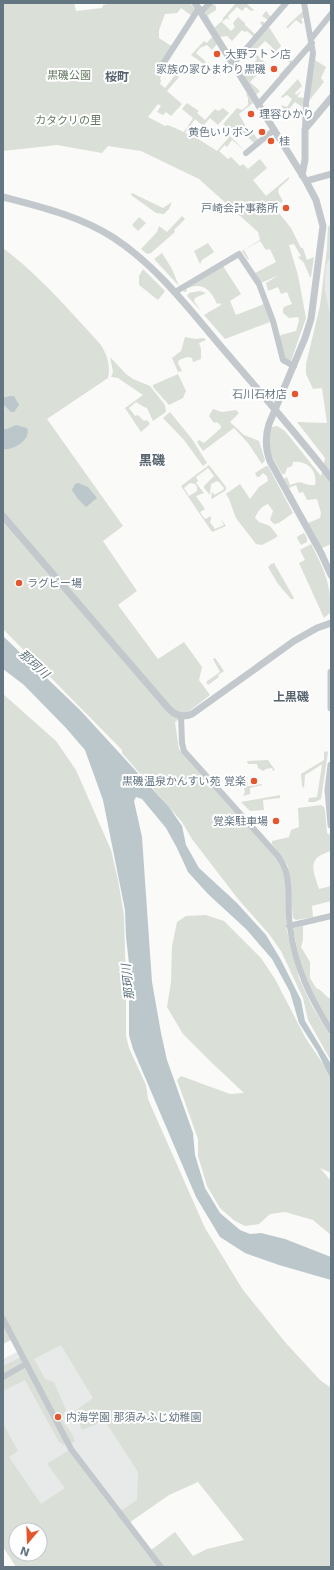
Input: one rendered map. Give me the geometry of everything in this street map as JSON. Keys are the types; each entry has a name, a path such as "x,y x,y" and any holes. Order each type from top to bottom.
{"street":[{"path":"159,70 198,8 210,3"},
{"path":"233,64 286,3"},
{"path":"304,3 313,53 306,103 304,178"},
{"path":"198,8 304,178 319,208 323,226 323,235 311,319 294,366 275,409 266,439 267,454 321,553 331,575"},
{"path":"258,105 331,15"},
{"path":"305,129 331,98"},
{"path":"246,153 274,130"},
{"path":"304,178 331,174"},
{"path":"3,197 45,208 92,226 112,237 135,253 175,292 275,409 331,478"},
{"path":"175,292 239,254 259,284 273,320 283,360 294,366"},
{"path":"3,516 169,709 175,714 181,716 192,714 294,640 317,628 331,623"},
{"path":"331,672 331,708"},
{"path":"181,716 182,743 184,751 278,856 286,870 288,882 289,926 296,961 302,978 315,1005 331,1032"},
{"path":"331,765 328,790 331,825"},
{"path":"289,926 331,916"},
{"path":"3,1319 71,1449 161,1567"},
{"path":"3,1377 26,1364"}],"shaded area":[{"path":"331,258 331,319 325,289 326,265"},
{"path":"14,396 19,405 14,412 11,412 3,404 3,398"},
{"path":"16,425 27,428 27,436 16,446 3,449 3,429"},
{"path":"78,483 88,487 97,498 86,507 72,490 75,484"},
{"path":"3,636 80,710 169,807 182,826 186,845 199,868 237,903 266,935 281,960 301,1000 305,1021 331,1064 331,1080 317,1051 299,1023 290,992 272,959 246,929 208,894 188,872 166,828 142,799 136,797 134,801 142,837 152,982 161,1033 167,1060 193,1133 195,1155 205,1188 220,1213 240,1230 250,1234 261,1233 285,1239 331,1257 331,1280 279,1265 245,1253 220,1237 196,1197 133,1049 129,1035 129,963 125,910 103,800 85,750 66,728 24,685 3,669"},
{"name":"内海学園 那須みふじ幼稚園","path":"60,1331 161,1496 67,1554 48,1531 48,1522 41,1522 3,1476 3,1359"}],"green space":[{"name":"黒磯公園","path":"3,3 74,3 76,11 102,8 103,5 113,3 190,3 195,10 192,16 181,8 177,13 165,14 159,30 159,38 173,47 161,67 167,70 160,78 160,84 165,88 176,74 179,77 167,91 182,104 171,116 166,112 163,115 157,112 161,106 158,104 148,117 165,126 168,125 184,132 193,118 182,109 187,103 199,111 197,113 205,120 215,109 218,111 223,108 229,113 218,125 210,118 203,126 195,119 185,133 195,137 217,151 230,136 245,151 232,140 227,147 225,145 219,151 228,159 231,157 240,166 243,164 248,169 260,159 267,168 253,180 266,196 289,177 289,179 279,188 278,192 283,201 275,208 291,228 301,248 303,248 307,260 314,257 310,277 304,263 298,257 301,256 294,244 289,245 298,275 306,318 291,361 286,359 279,337 281,335 296,331 299,321 298,317 289,318 283,313 284,307 292,304 287,292 281,294 278,287 268,291 266,283 279,275 261,283 255,273 276,262 270,249 266,250 260,241 244,250 249,259 248,260 242,251 260,240 258,232 199,179 141,151 108,146 102,153 57,145 3,151"},
{"path":"236,3 246,3 254,10 251,11 246,7 242,11 237,7 228,16 229,20 227,18 222,22 231,31 235,27 233,23 238,17 255,34 263,26 260,23 262,21 265,23 268,20 262,16 266,11 271,17 254,37 247,31 245,32 242,30 232,41 227,36 220,37 214,28 223,20 223,18"},
{"path":"213,4 216,6 216,10 208,15 209,19 205,12"},
{"path":"304,10 305,17 301,19 303,23 301,24 296,20 288,28 290,30 286,27"},
{"path":"269,27 281,46 275,53 271,49 272,47 265,41 254,52 267,64 250,82 260,91 256,95 243,75 257,59 248,51"},
{"path":"212,37 217,44 212,50 207,45 200,48 196,53 206,62 204,64 191,55 204,41 207,43"},
{"path":"281,51 293,62 281,76 279,75 290,63 282,55 280,57 278,55"},
{"path":"315,60 326,67 321,78 324,82 308,102"},
{"path":"298,79 302,86 295,93 296,95 301,91 297,97 304,98 302,107 295,102 287,115 281,105 287,107 292,99 287,95 282,98 281,97"},
{"path":"247,93 253,103 239,114 250,134 253,133 259,141 255,144 241,132 237,137 223,124 237,108 242,110 248,105"},
{"path":"132,193 163,208 172,202 169,209 164,214 156,213 131,195"},
{"path":"182,216 185,219 174,230 175,232 151,253 147,254 141,249 157,232 159,226 167,232"},
{"path":"139,217 146,223 138,231 132,225"},
{"path":"328,225 331,229 331,258 326,265 325,289 331,319 331,544 322,548 308,523 320,518 321,513 317,499 307,500 303,492 299,493 296,485 289,488 284,479 287,477 290,485 299,482 308,485 315,485 315,475 307,465 298,462 293,462 292,466 287,468 285,474 282,474 271,452 269,441 272,427 277,426 285,431 321,476 325,458 297,422 327,423 322,388 313,389 306,374 306,364 320,306 327,248"},
{"path":"208,243 214,252 202,260 200,264 194,251"},
{"path":"3,248 30,270 54,294 101,345 105,353 109,365 108,378 47,419 123,526 103,541 137,591 118,605 158,659 184,642 202,667 199,680 210,695 175,722 179,749 274,855 283,870 286,883 286,927 299,978 312,1006 331,1037 331,1061 308,1020 303,998 281,951 269,934 238,899 192,839 182,822 122,753 122,750 3,629"},
{"path":"162,253 172,269 179,286 154,259"},
{"path":"223,266 241,294 230,301 236,315 264,304 270,322 225,339 204,315 221,305 220,303 217,304 209,291 205,288 197,286 186,289 187,291 185,292 182,290"},
{"path":"143,269 165,291 158,300 139,285 139,276"},
{"path":"200,291 206,293 195,298 194,301 201,311 187,296 189,293"},
{"path":"185,337 196,339 204,338 206,340 199,343 201,349 201,359 193,362 192,358 187,357 179,360 178,363 182,371 178,372 172,358 181,351"},
{"path":"110,357 126,374 133,379 150,386 165,405 166,412 153,421 147,408 136,402 129,408 135,416 138,415 144,421 147,420 150,424 141,432 125,408 143,395 118,378 111,377 113,372"},
{"path":"178,374 186,391 183,398 169,405 153,387 153,385"},
{"path":"213,409 222,412 236,410 239,413 230,422 244,435 259,441 265,460 262,464 248,443 234,428 203,451 197,442 199,440 204,443 221,428 217,422 214,423 209,416"},
{"path":"170,412 192,439 207,463 203,466 184,440 163,418"},
{"path":"209,465 226,487 226,490 212,499 211,497 213,492 214,495 224,488 217,481 211,484 210,495 204,488 204,486 214,476 208,468 196,477 198,481 196,483 204,493 196,496 205,509 200,512 205,519 211,516 210,522 215,529 224,525 220,518 226,526 212,532 181,486","holes":["190,483 195,484 197,491 189,496 184,488"]},
{"path":"268,466 293,513 279,523 274,524 270,520 273,511 268,504 260,510 255,518 259,522 270,526 277,535 277,537 262,545 256,544 236,518 226,494 240,484 250,499 259,487 268,481 267,476 263,473 257,477 255,473"},
{"path":"304,533 307,538 307,542 301,545 297,538"},
{"path":"311,544 320,561 330,593 331,612 324,618 299,563 305,560 300,550"},
{"path":"274,563 294,598 293,599 291,599 278,584 268,567"},
{"path":"215,658 224,671 218,675 219,677 208,685 206,682 220,672 213,659"},
{"path":"3,694 56,741 76,770 111,850 124,915 126,1036 129,1048 146,1085 148,1099 205,1228 243,1290 285,1342 320,1380 331,1388 331,1567 16,1567 13,1562 48,1562 48,1522 8,1522 8,1555 3,1547 3,1423 18,1451 9,1457 41,1504 65,1488 47,1464 69,1450 116,1514 137,1500 138,1472 105,1421 82,1430 75,1411 93,1398 61,1345 34,1359 45,1379 54,1382 66,1410 61,1418 75,1442 64,1445 59,1442 25,1380 3,1391 3,1366 25,1355 15,1338 3,1344","holes":["198,1482 244,1540 207,1549 193,1556 175,1532 147,1553 126,1525 169,1495"]},
{"path":"327,751 328,753 321,799 315,802 308,802 309,798 317,797 322,765 305,775 304,788 302,786 301,774 324,760 324,752"},
{"path":"268,760 275,770 273,771 272,768 263,771 258,768 257,764 248,764 247,761"},
{"path":"247,777 248,786 262,785 250,788 250,794 243,796 245,792 241,778"},
{"path":"280,795 280,798 263,800 264,810 250,811 241,802"},
{"path":"321,805 324,807 325,811 327,833 331,838 331,851 318,857 313,866 319,889 331,886 331,901 312,906 313,917 296,920 293,918 288,866 272,844 272,841 289,837 291,830 299,827 298,808"},
{"path":"206,915 224,921 261,958 275,979 305,1037 325,1067 331,1081 331,1173 320,1168 331,1181 331,1235 313,1220 285,1212 270,1214 259,1224 245,1226 235,1221 220,1208 207,1186 198,1156 198,1139 177,1080 181,1076 230,1094 244,1093 183,1034 167,1007 171,982 172,946 177,922 186,916"},
{"path":"303,926 303,940 301,947 310,962 310,978 316,988 331,999 331,1027 303,976 293,929"}],"place":[{"name":"大野フトン店","path":"217,54"},
{"name":"家族の家ひまわり黒磯","path":"274,69"},
{"name":"理容ひかり","path":"251,114"},
{"name":"黄色いリボン","path":"262,132"},
{"name":"桂","path":"271,141"},
{"name":"戸崎会計事務所","path":"286,208"},
{"name":"石川石材店","path":"295,394"},
{"name":"ラグビー場","path":"19,583"},
{"name":"黒磯温泉かんすい苑 覚楽","path":"254,781"},
{"name":"覚楽駐車場","path":"276,821"},
{"name":"内海学園 那須みふじ幼稚園","path":"58,1417"}],"district":[{"name":"桜町","path":"117,77"},
{"name":"黒磯","path":"152,460"},
{"name":"上黒磯","path":"291,697"}],"park label":[{"name":"カタクリの里","path":"68,120"}],"water label":[{"name":"那珂川","path":"34,664"},
{"name":"那珂川","path":"128,982"}]}
